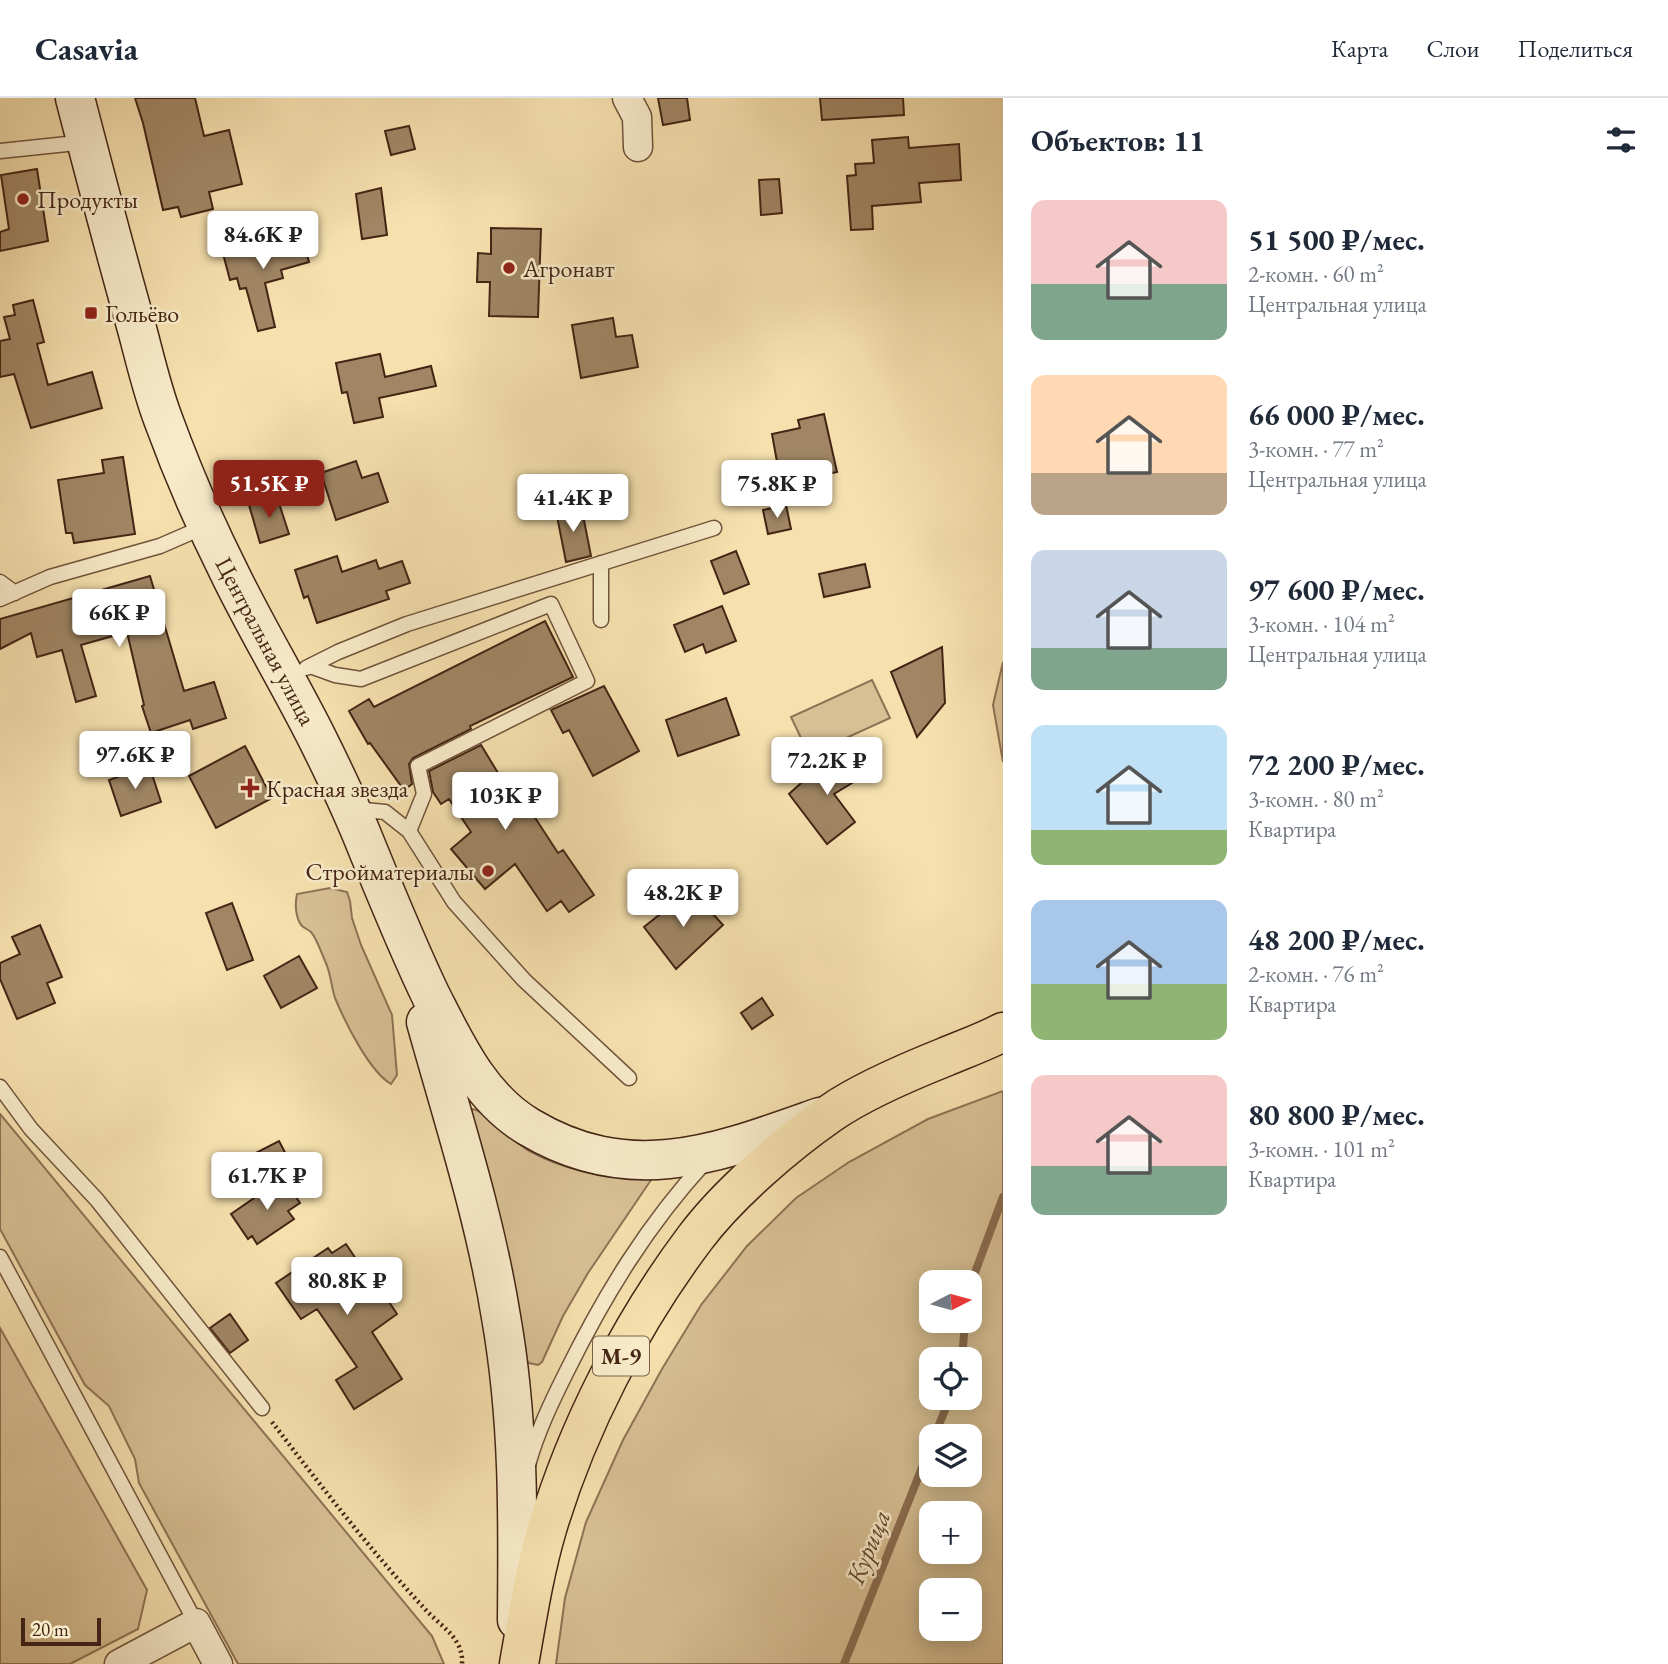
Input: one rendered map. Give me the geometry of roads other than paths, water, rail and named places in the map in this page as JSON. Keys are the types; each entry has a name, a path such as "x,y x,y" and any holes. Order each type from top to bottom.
{"main road":[{"name":"Центральная улица","path":"75,98 162,416 229,573 298,673 318,740 366,845 403,938"},
{"name":"М-9","path":"403,938 458,1051 504,1109 556,1142 624,1161 664,1160 714,1153 832,1112 941,1058 999,1035"},
{"name":"М-9","path":"403,938 475,1199 501,1316 514,1419 518,1505 518,1664"},
{"name":"М-9","path":"518,1664 544,1543 569,1467 606,1384 648,1306 696,1236 745,1182 832,1112"}],"street":[{"path":"627,98 637,117 638,147"},
{"path":"119,1664 196,1623 218,1664"}],"lane":[{"path":"0,151 86,142"},
{"path":"0,599 50,577 160,546 207,525"},
{"path":"298,673 407,624 714,528"},
{"path":"601,564 601,620"},
{"path":"0,582 15,593"},
{"path":"298,673 361,679 551,604 587,681 418,766 424,794 409,831"},
{"path":"349,808 386,812 409,831 454,902 524,980 629,1078"},
{"path":"0,1087 31,1129 97,1200 262,1408"},
{"path":"518,1505 530,1459 550,1405 611,1288 643,1237 677,1193 714,1153"},
{"path":"0,1257 196,1623"}],"waterway":[{"name":"Курица","path":"976,1270 1003,1197"},
{"name":"Курица","path":"963,1347 964,1334"},
{"name":"Курица","path":"939,1424 945,1410"},
{"name":"Курица","path":"844,1664 919,1475"}],"place":[{"name":"Продукты","path":"23,199"},
{"name":"Агронавт","path":"509,268"},
{"name":"Гольёво","path":"91,313"},
{"name":"Красная звезда","path":"250,788"},
{"name":"Стройматериалы","path":"488,871"}]}
